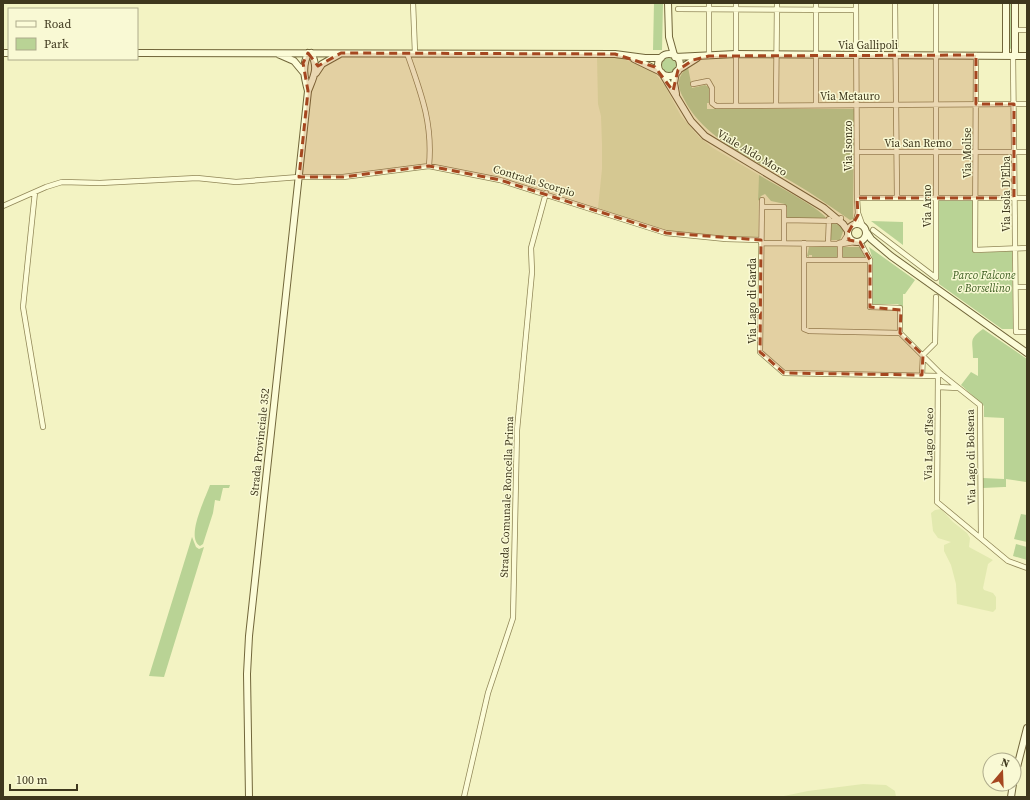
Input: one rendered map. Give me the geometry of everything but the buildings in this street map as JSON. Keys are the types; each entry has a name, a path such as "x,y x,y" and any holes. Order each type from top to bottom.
{"main road":[{"name":"Viale Aldo Moro","path":"668,3 669,37 674,56 679,62 674,89 680,105"},
{"path":"1006,3 1011,56"},
{"path":"1011,56 1015,30 1015,3"},
{"name":"Viale Aldo Moro","path":"669,37 658,64 680,105 694,124 712,141 827,210 840,220 853,224"},
{"path":"138,53 627,54 645,58 674,56"},
{"path":"276,53 294,62 304,73"},
{"name":"Strada Provinciale 352","path":"308,91 303,63 309,53 316,63 314,76"},
{"name":"Strada Provinciale 352","path":"249,797 247,674 249,636 308,91 314,76 322,64 341,53"},
{"path":"615,54 643,62 668,76 677,71"},
{"name":"Via Gallipoli","path":"674,56 736,54 1027,56"},
{"name":"Via Gallipoli","path":"677,71 692,60 709,56"},
{"name":"Viale Aldo Moro","path":"840,220 850,239 859,241 891,256"},
{"path":"848,233 853,224 862,224"},
{"name":"Viale Aldo Moro","path":"862,224 871,239 891,256 1027,353"},
{"path":"859,241 867,232"},
{"path":"1021,752 1027,728"}],"street":[{"path":"413,3 414,53"},
{"path":"709,3 709,56"},
{"path":"736,3 736,106"},
{"path":"776,105 777,3"},
{"path":"816,3 816,106"},
{"name":"Via Isonzo","path":"856,3 858,213"},
{"path":"895,3 897,198"},
{"name":"Via Arno","path":"874,230 936,278 936,3"},
{"path":"678,9 856,10"},
{"path":"1015,30 1027,30"},
{"path":"407,53 426,107 431,149 429,166"},
{"name":"Via Molise","path":"976,55 975,250 1015,249"},
{"name":"Via Isola D'Elba","path":"1011,56 1015,152 1014,198 1016,332 1027,332"},
{"name":"Via Metauro","path":"693,84 708,81 712,88 712,103 714,106 1027,104"},
{"name":"Via San Remo","path":"857,152 1027,152"},
{"name":"Contrada Scorpio","path":"3,206 54,184 73,181 100,183 197,178 236,182 299,177 343,177 429,166 485,176 666,233 784,243 839,244 859,241"},
{"path":"35,192 24,307 43,427"},
{"name":"Strada Comunale Roncella Prima","path":"464,797 488,693 513,618 516,445 532,272 530,248 546,194"},
{"path":"857,198 1027,198"},
{"name":"Via Lago di Garda","path":"762,200 760,352 784,373 940,375"},
{"path":"762,207 784,207 784,243"},
{"path":"827,210 829,221 828,244"},
{"path":"853,224 858,213"},
{"path":"858,213 862,224"},
{"path":"784,220 840,220"},
{"path":"840,260 839,244 848,233"},
{"path":"859,241 870,260 870,307 900,308 900,333"},
{"path":"804,243 804,329 809,331 900,333 923,355 940,375 958,388"},
{"path":"1015,249 1027,248"},
{"path":"804,260 870,260"},
{"path":"1016,287 1027,287"},
{"path":"922,375 923,355 936,343 936,297"},
{"name":"Via Lago d'Iseo","path":"940,375 938,387 937,502 981,537"},
{"path":"938,387 958,388"},
{"name":"Via Lago di Bolsena","path":"958,388 980,405 981,537"},
{"path":"981,537 1008,560 1027,568"}],"highlighted area":[{"path":"308,53 318,66 341,53 615,54 655,67 673,91 678,70 693,60 709,56 976,55 976,104 1014,104 1014,198 857,198 858,215 848,233 849,240 860,242 870,260 870,307 901,310 900,333 923,355 922,375 784,373 760,352 761,240 666,233 500,180 429,166 343,177 299,177 308,91 303,63"}],"green space":[{"path":"654,3 663,3 662,50 653,50"},
{"path":"1009,3 1012,3 1011,49 1009,48"},
{"path":"597,57 621,58 653,71 665,86 681,116 699,137 713,148 759,175 758,238 736,238 661,230 598,208 602,169 602,144 601,116 598,104"},
{"path":"669,58 674,60 676,65 674,70 669,72 664,70 662,65 664,60"},
{"path":"688,67 692,88 705,85 709,87 709,103 707,103 707,109 854,109 853,219 850,220 801,187 732,148 704,126 693,113 680,90 679,82 681,75"},
{"path":"759,175 818,210 827,220 785,219 785,204 771,201 765,194 761,196 758,201"},
{"name":"Parco Falcone e Borsellino","path":"938,199 974,199 974,253 1012,251 1013,329 1002,329 939,284"},
{"path":"871,221 903,222 903,245"},
{"path":"829,222 833,222 844,229 840,240 829,240"},
{"path":"809,247 839,247 839,259 812,259 812,255 809,255 809,257 807,256"},
{"path":"842,247 860,247 866,259 842,259"},
{"path":"869,247 915,280 905,294 903,294 903,309 898,304 873,304 873,260"},
{"path":"983,329 1027,359 1027,479 1026,482 1006,479 1006,487 983,488 983,478 1004,479 1004,418 984,417 984,406 961,385 971,372 978,376 978,358 973,358 972,341 973,338"},
{"path":"210,485 230,485 229,488 223,488 220,501 215,500 213,513 203,544 200,546 196,542 196,526 201,507"},
{"path":"941,509 953,522 967,533 970,538 969,547 993,560 988,564 983,588 984,590 993,593 996,597 996,609 993,612 957,604 956,584 951,565 944,551 944,545 951,542 938,538 933,531 931,513 935,510"},
{"path":"1021,514 1027,515 1027,542 1014,539"},
{"path":"192,537 196,547 199,549 204,547 164,677 149,676"},
{"path":"1016,544 1027,547 1027,560 1013,556"},
{"path":"863,784 886,785 895,791 896,797 779,797 808,791"}]}
